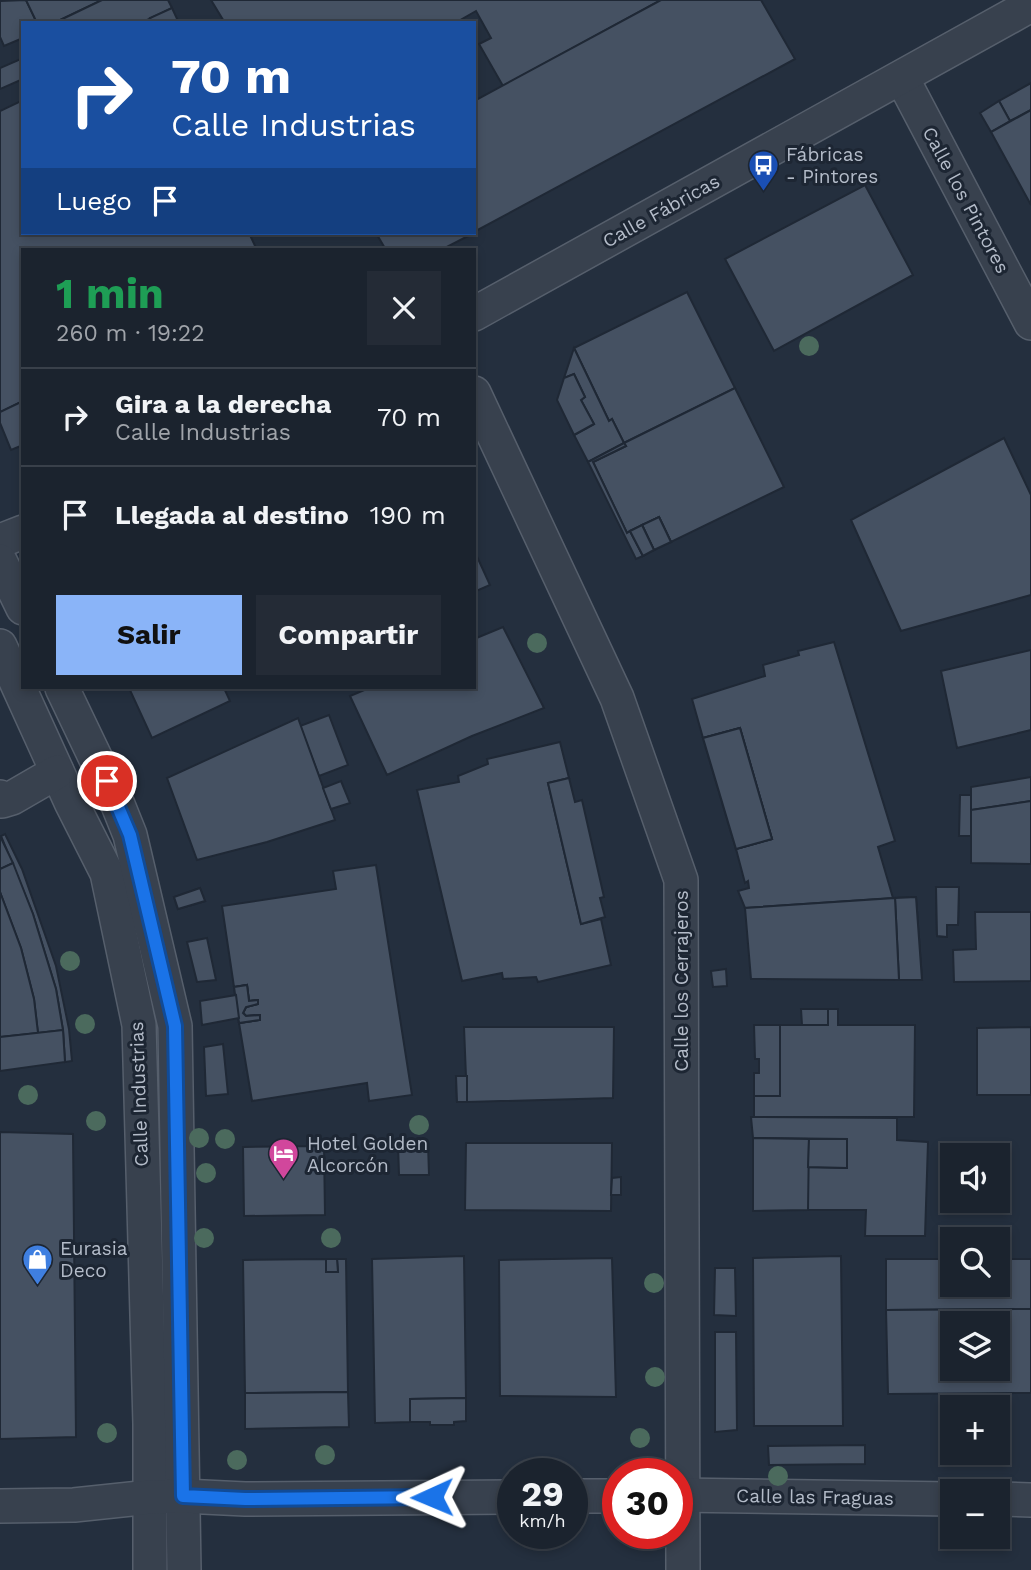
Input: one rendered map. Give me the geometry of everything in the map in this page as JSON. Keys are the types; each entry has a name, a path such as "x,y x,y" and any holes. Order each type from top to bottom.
{"street":[{"name":"Calle Fábricas","path":"476,313 1031,5"},
{"name":"Calle los Pintores","path":"902,78 1031,323"},
{"name":"Calle los Cerrajeros","path":"476,397 617,698 681,880 680,1458"},
{"path":"0,541 21,533"},
{"path":"0,561 21,604"},
{"name":"Calle Industrias","path":"0,646 57,772 107,873 138,1025 150,1424 150,1570"},
{"name":"Calle Industrias","path":"62,689 130,835 175,1026 184,1570"},
{"path":"1,800 12,798 57,772"},
{"name":"Calle las Fraguas","path":"693,1495 940,1499"},
{"path":"0,1506 74,1505 183,1496 245,1499 497,1497"},
{"path":"1010,1499 1031,1500"},
{"name":"Calle los Cerrajeros","path":"682,1549 683,1570"}],"building":[{"path":"26,0 36,21 21,21 21,39 4,46 0,37 0,1"},
{"path":"26,0 102,0 58,21 36,21"},
{"path":"102,0 168,0 172,8 145,21 58,21"},
{"path":"211,0 661,0 503,86 479,44 491,38 476,11 458,21 224,21"},
{"path":"661,0 761,0 795,59 476,231 476,100"},
{"path":"172,8 178,21 151,21 150,18"},
{"path":"21,59 21,80 0,89 0,68"},
{"path":"1031,83 1031,110 1010,121 999,101"},
{"path":"21,101 21,235 250,235 256,248 21,248 21,402 0,412 0,111"},
{"path":"999,101 1010,121 991,132 980,113"},
{"path":"1031,110 1031,205 991,132"},
{"path":"865,185 913,275 774,351 725,259"},
{"path":"377,235 470,235 445,248 385,248"},
{"path":"687,292 735,388 624,443 612,419 609,421 574,348"},
{"path":"574,348 609,421 612,419 624,443 588,462 574,435 594,424 581,400 585,397 574,374 564,378"},
{"path":"574,374 585,397 581,400 594,424 574,435 557,400 564,378"},
{"path":"735,388 784,487 671,542 659,517 627,533 593,462 626,446 624,443"},
{"path":"21,402 21,446 11,450 0,423 0,412"},
{"path":"1004,438 1031,495 1031,595 901,631 851,520"},
{"path":"624,443 626,446 593,462 627,533 630,531 643,556 636,559 588,462"},
{"path":"659,517 671,542 654,550 642,525"},
{"path":"659,517 671,542 654,550 642,525"},
{"path":"642,525 654,550 643,556 630,531"},
{"path":"642,525 654,550 643,556 630,531"},
{"path":"476,554 490,585 476,591"},
{"path":"503,627 544,708 472,736 387,775 350,696 367,689 476,689 476,638"},
{"path":"834,642 895,841 878,847 893,898 745,908 738,891 749,888 748,881 745,883 736,849 772,839 740,728 703,738 692,699 765,676 763,665 799,655 798,651"},
{"path":"1031,650 1031,730 957,748 941,671"},
{"path":"129,689 224,689 230,701 152,738"},
{"path":"329,715 348,765 319,776 300,726"},
{"path":"298,718 335,820 267,842 197,860 167,778"},
{"path":"740,728 772,839 736,849 703,738"},
{"path":"740,728 772,839 736,849 703,738"},
{"path":"560,742 569,778 548,783 581,924 601,919 611,965 538,982 536,977 503,979 502,973 462,981 417,790 459,782 458,776 488,764 487,759"},
{"path":"1031,777 1031,801 971,810 971,787"},
{"path":"569,778 575,802 582,800 604,897 600,898 605,917 581,924 548,783"},
{"path":"341,781 350,803 331,809 323,788"},
{"path":"960,795 971,795 971,836 959,836"},
{"path":"1031,801 1031,864 971,863 971,810"},
{"path":"5,834 22,869 56,966 69,1029 72,1061 65,1062 56,989 33,914 1,836"},
{"path":"0,836 13,863 0,869"},
{"path":"13,863 33,914 56,989 63,1030 38,1033 34,999 21,948 0,892 0,869"},
{"path":"376,865 412,1095 369,1101 367,1083 252,1101 239,1023 260,1020 260,1015 246,1016 243,1013 246,1007 258,1004 258,1000 249,1001 247,985 234,987 222,906 336,889 333,871"},
{"path":"936,887 959,887 958,925 947,925 947,937 937,936"},
{"path":"936,887 959,887 958,925 947,925 947,937 937,936"},
{"path":"200,888 205,901 178,909 174,897"},
{"path":"200,888 205,901 178,909 174,897"},
{"path":"0,892 21,948 34,999 38,1033 0,1037"},
{"path":"916,897 922,980 899,980 895,898"},
{"path":"916,897 922,980 899,980 895,898"},
{"path":"895,898 899,980 751,979 745,908"},
{"path":"975,912 1031,912 1031,981 954,982 953,950 976,949"},
{"path":"207,938 216,980 197,982 187,942"},
{"path":"726,969 727,986 713,987 711,971"},
{"path":"247,985 249,1001 258,1000 258,1004 246,1007 243,1013 246,1016 260,1015 260,1020 239,1023 234,987"},
{"path":"247,985 249,1001 258,1000 258,1004 246,1007 243,1013 246,1016 260,1015 260,1020 239,1023 234,987"},
{"path":"236,995 239,1018 202,1025 200,1001"},
{"path":"801,1009 828,1009 828,1025 802,1025"},
{"path":"828,1009 838,1009 838,1025 915,1025 914,1117 754,1117 754,1096 780,1096 780,1025 828,1025"},
{"path":"754,1025 780,1025 780,1096 754,1096 754,1073 759,1073 759,1059 755,1059"},
{"path":"464,1027 614,1027 613,1098 467,1102"},
{"path":"1031,1027 1031,1095 977,1095 977,1028"},
{"path":"63,1030 65,1062 0,1071 0,1037"},
{"path":"223,1044 228,1094 206,1096 204,1047"},
{"path":"456,1076 467,1076 467,1102 457,1102"},
{"path":"456,1076 467,1076 467,1102 457,1102"},
{"path":"751,1117 897,1118 897,1140 928,1142 925,1236 865,1236 866,1210 808,1210 808,1167 847,1168 847,1139 753,1138"},
{"name":"Eurasia Deco","path":"0,1132 73,1134 76,1437 0,1439"},
{"path":"753,1138 809,1139 808,1210 753,1211"},
{"path":"809,1139 847,1139 847,1168 808,1167"},
{"path":"428,1143 429,1175 399,1175 398,1144"},
{"path":"466,1143 612,1143 611,1211 465,1210"},
{"name":"Hotel Golden Alcorcón","path":"324,1146 325,1215 244,1216 243,1147"},
{"path":"621,1177 621,1195 611,1195 612,1178"},
{"path":"464,1256 466,1398 410,1399 410,1422 375,1423 372,1259"},
{"path":"841,1256 843,1426 754,1426 753,1258"},
{"path":"612,1258 616,1397 500,1396 499,1260"},
{"path":"326,1259 326,1272 338,1272 337,1259 346,1259 348,1392 245,1393 243,1260"},
{"path":"326,1259 337,1259 338,1272 326,1272"},
{"path":"886,1259 940,1259 940,1297 1010,1297 1010,1259 1031,1259 1031,1309 886,1310"},
{"path":"715,1268 735,1268 736,1316 714,1315"},
{"path":"1031,1309 1031,1393 888,1394 886,1310"},
{"path":"715,1332 736,1332 737,1430 715,1432"},
{"path":"348,1392 349,1427 245,1429 245,1393"},
{"path":"466,1398 466,1421 454,1422 454,1425 410,1422 410,1399"},
{"path":"865,1445 865,1464 769,1465 768,1446"}],"place":[{"name":"Fábricas - Pintores","path":"763,192"},
{"name":"Hotel Golden Alcorcón","path":"284,1181"},
{"name":"Eurasia Deco","path":"37,1286"}],"route":[{"path":"107,781 130,835 175,1026 183,1496 245,1499 432,1497"}]}
